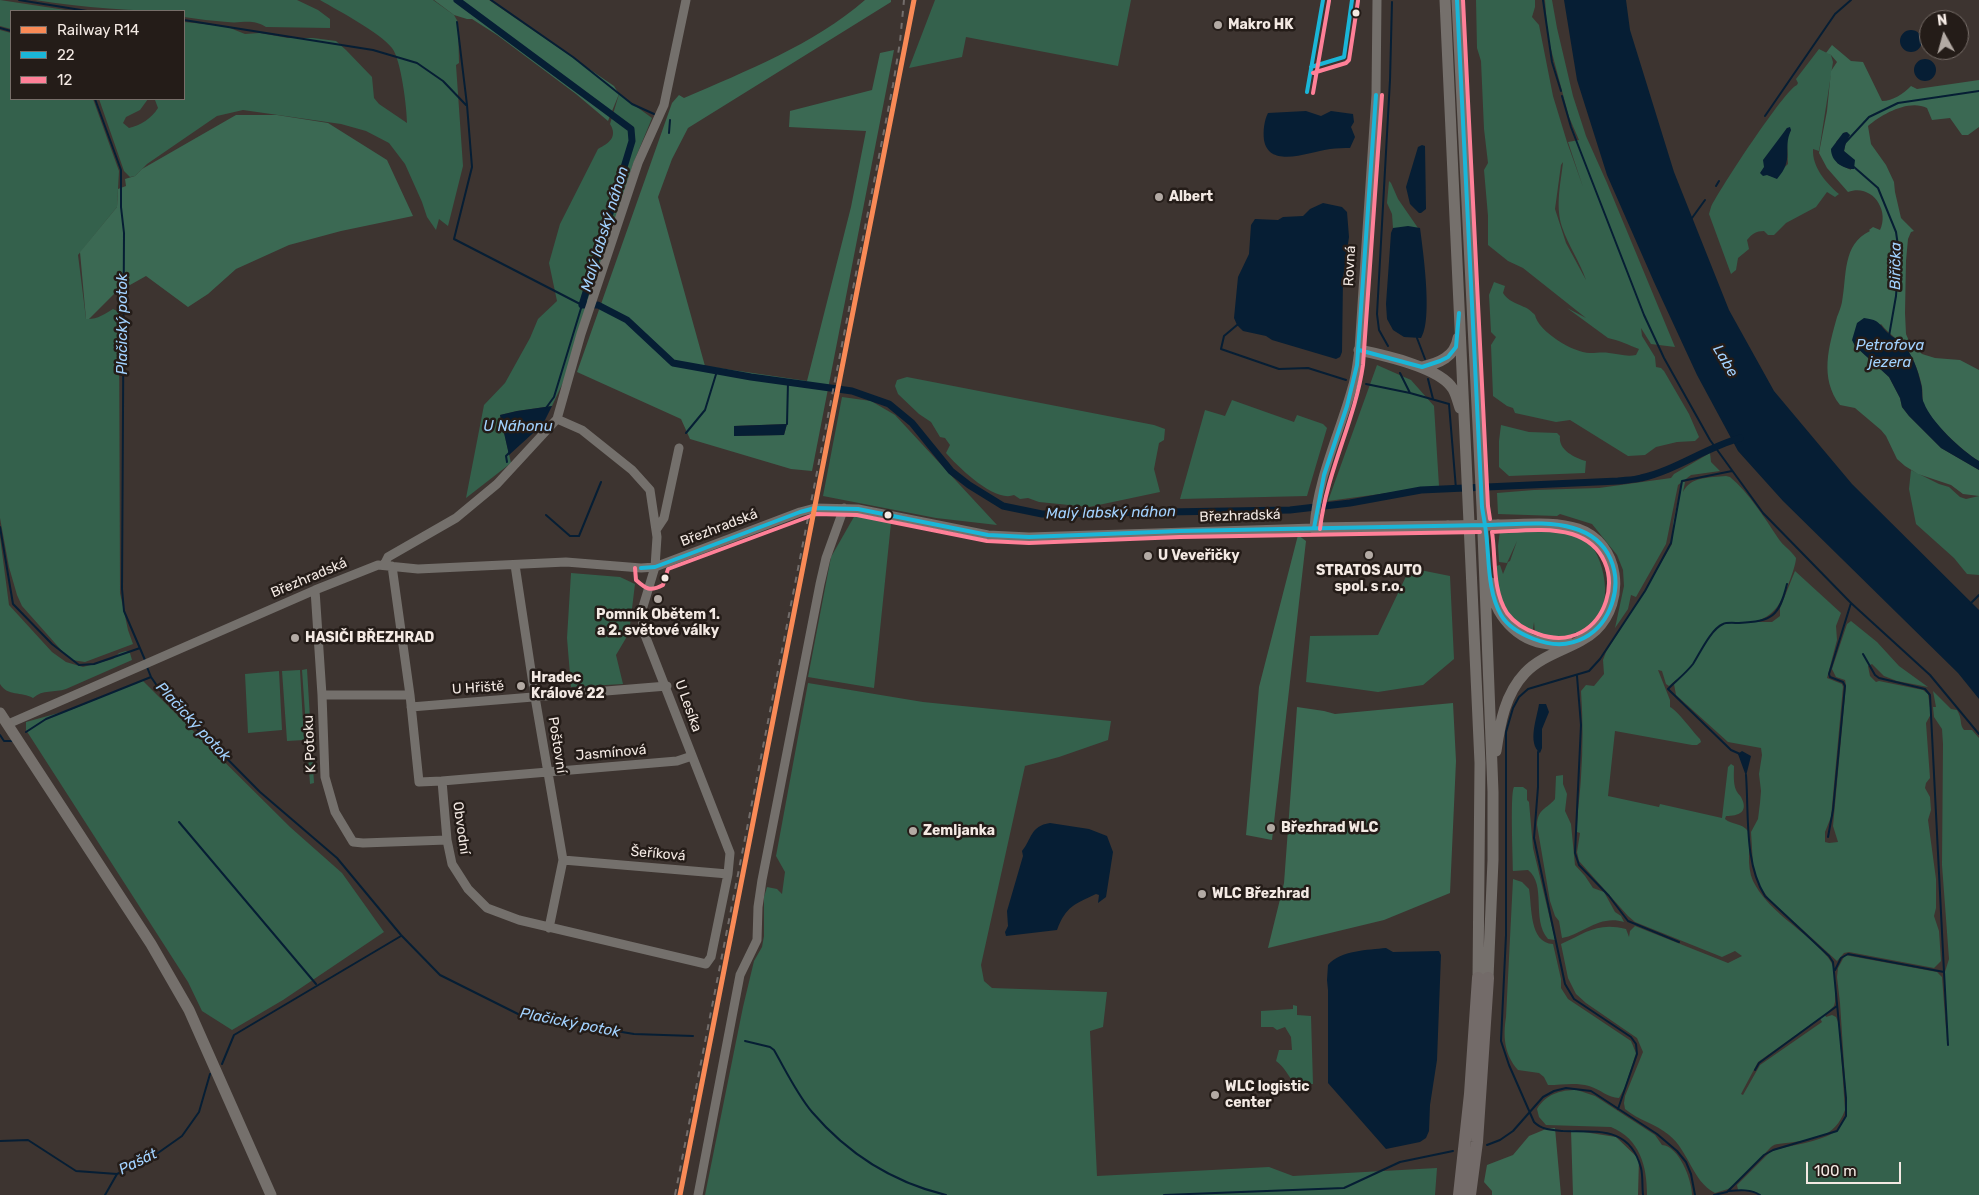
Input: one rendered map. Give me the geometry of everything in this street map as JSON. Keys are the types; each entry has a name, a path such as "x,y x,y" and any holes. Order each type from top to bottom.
{"highway":[{"path":"1459,1195 1483,978"},
{"path":"1470,1195 1476,1142 1483,978"}],"main road":[{"path":"1445,0 1480,764 1483,978"},
{"path":"1457,0 1482,507 1492,792 1493,860 1483,978"},
{"path":"1424,366 1448,357 1456,347 1459,329 1459,295"},
{"path":"1359,350 1424,366 1449,384 1454,390 1461,412 1466,440"},
{"path":"1482,507 1487,534 1491,591 1498,610 1507,623 1528,639 1549,644 1573,643"},
{"path":"1314,528 1498,525 1567,526 1590,534 1606,552 1614,571 1616,583 1612,607 1607,617 1595,631 1585,639 1549,655 1525,673 1513,689 1504,709 1500,728 1496,750 1496,776 1492,792"},
{"path":"0,713 152,944 189,1010 271,1195"}],"street":[{"path":"442,781 419,782 410,695 388,557 456,518 497,484 558,419 581,334 638,163 664,105 686,0"},
{"name":"Rovná","path":"1314,528 1315,514 1329,456 1353,387 1359,350 1376,95 1377,0"},
{"path":"558,419 582,430 632,470 650,490 656,530"},
{"path":"656,530 664,518 679,448"},
{"name":"Březhradská","path":"8,724 315,590 363,570 388,565 418,569 566,562 655,568 814,508 858,509 988,536 1029,537 1314,528"},
{"path":"698,1195 740,975 756,946 758,907 762,880 820,584 826,558 844,508"},
{"name":"U Lesíka","path":"656,530 655,568 642,610 643,630 667,686 730,853 728,874"},
{"name":"Poštovní","path":"515,565 563,860 549,928"},
{"name":"K Potoku","path":"315,590 325,778 335,812 353,842 447,840"},
{"name":"U Hřiště","path":"411,706 667,686"},
{"name":"K Potoku","path":"322,696 410,695"},
{"name":"Jasmínová","path":"442,781 677,761 692,756"},
{"name":"Obvodní","path":"442,781 447,840 452,864 468,888 488,908 519,920 706,964 711,958 728,874"},
{"name":"Šeříková","path":"563,860 728,874"}],"green space":[{"path":"0,0 65,10 10,10 10,29 0,26"},
{"path":"35,0 297,0 318,10 330,19 330,28 266,27 251,22 211,21 185,17 185,10 146,10 72,5"},
{"path":"320,0 433,0 454,15 458,22 459,63 456,65 463,166 448,226 439,219 436,230 427,217 405,164 389,143 366,131 341,124 243,110 217,116 147,164 135,176 130,177 124,171 99,100 147,100 140,110 126,117 123,123 129,128 138,125 152,115 158,108 155,100 185,100 185,22 225,26 245,34 260,33 288,38 313,38 336,41 372,77 374,98 379,104 407,123 401,73 392,48 378,35"},
{"path":"434,0 489,0 614,86 619,94 608,121 576,94 497,35 472,19 454,15"},
{"path":"865,0 891,0 891,2 688,128 672,159 658,197 705,366 807,381 851,207 866,131 789,127 790,111 872,90 880,53 894,50 812,471 791,469 690,439 681,419 577,372 672,103 679,95 684,98 778,56 845,16","holes":["787,424 784,435 734,436 734,426"]},
{"path":"935,0 1131,0 1118,66 966,37 962,57 909,68"},
{"path":"1476,0 1535,0 1532,17 1539,25 1553,96 1567,142 1583,187 1568,142 1579,140 1569,117 1548,38 1545,0 1552,0 1573,96 1586,136 1675,347 1651,344 1641,328 1642,336 1655,357 1656,367 1664,371 1689,414 1699,437 1695,441 1677,442 1656,447 1645,455 1628,456 1570,420 1556,422 1515,413 1513,408 1493,396 1491,345 1496,337 1491,332 1489,295 1494,282 1505,286 1503,293 1507,298 1531,311 1542,328 1566,345 1583,352 1629,356 1636,355 1639,349 1608,338 1567,308 1586,318 1523,268 1508,261 1488,245 1488,216 1484,170 1488,163 1484,129 1481,61 1477,48","holes":["1563,162 1559,202 1560,219 1586,280 1566,243 1555,209"]},
{"path":"0,30 10,33 10,100 93,100 119,171 117,207 78,255 86,319 97,318 113,309 119,312 120,593 133,644 85,662 72,660 62,651 22,606 9,567 0,518"},
{"path":"1832,45 1851,61 1863,62 1882,101 1898,96 1911,86 1917,89 1979,80 1979,127 1968,135 1962,135 1950,118 1932,120 1927,108 1912,105 1896,109 1868,126 1871,144 1886,165 1894,182 1901,218 1914,231 1911,232 1908,239 1906,261 1906,334 1909,341 1922,354 1935,358 1960,360 1979,370 1979,461 1956,443 1932,418 1923,403 1918,370 1912,358 1904,346 1881,324 1855,346 1889,377 1900,398 1902,407 1941,448 1979,470 1979,496 1963,494 1951,485 1918,474 1905,466 1897,459 1881,430 1855,408 1840,405 1830,384 1828,373 1829,350 1842,302 1850,252 1861,237 1873,227 1880,230 1882,214 1880,206 1871,195 1864,191 1848,192 1827,168 1819,153 1827,111 1831,71 1837,62 1831,55 1826,53","holes":["1845,132 1850,135 1844,151 1848,156 1851,170 1837,163 1836,142"]},
{"path":"1819,49 1831,55 1833,62 1819,151 1813,149 1813,156 1821,174 1839,194 1835,197 1827,192 1816,207 1786,223 1774,235 1768,235 1764,231 1752,235 1747,240 1749,249 1738,258 1736,270 1731,274 1709,214 1711,207 1767,121 1790,91 1797,85 1796,79","holes":["1787,128 1791,130 1787,138 1788,164 1774,177 1761,173"]},
{"path":"619,94 652,118 633,164 574,359 552,406 500,415 511,463 466,498 484,405 505,383 530,338 538,319 557,301 549,263 560,224 598,149 609,142 613,136 610,124"},
{"path":"236,115 277,115 328,123 387,160 413,216 341,231 289,245 236,269 208,294 188,307 146,276 114,294 89,319 86,319 80,252 117,207 118,189 126,186 125,179 135,176 142,169"},
{"path":"1389,181 1398,199 1418,228 1393,228 1392,214 1387,203"},
{"path":"1377,365 1411,380 1434,406 1439,486 1328,501"},
{"path":"907,377 1154,425 1165,429 1164,440 1159,443 1154,469 1160,492 1089,507 1039,502 1028,498 1020,499 1014,495 997,494 968,475 946,453 950,445 945,438 940,437 931,422 919,414 898,394 895,386 897,380"},
{"path":"842,397 871,401 895,415 997,525 936,518 823,496"},
{"path":"1232,400 1294,422 1297,415 1323,424 1327,428 1307,496 1180,499 1205,410 1225,416"},
{"path":"1501,425 1529,432 1557,433 1560,436 1564,449 1568,453 1586,461 1585,473 1509,476 1499,467"},
{"path":"1710,453 1711,462 1720,471 1691,475 1678,485 1666,544 1636,597 1631,595 1628,609 1615,628 1624,586 1623,570 1617,555 1592,524 1560,514 1557,516 1498,514 1497,493 1599,488 1671,478 1674,474"},
{"path":"1911,470 1949,487 1960,497 1966,499 1979,496 1979,575 1967,574 1954,558 1916,524 1909,489"},
{"path":"1730,477 1750,498 1780,541 1796,558 1792,576 1780,603 1770,614 1755,622 1772,622 1780,616 1780,608 1795,571 1841,613 1836,626 1837,640 1827,678 1842,684 1843,687 1831,817 1825,832 1825,842 1838,842 1833,826 1846,685 1845,680 1836,677 1832,669 1847,624 1851,621 1877,642 1899,666 1928,687 1897,681 1884,676 1872,664 1868,666 1870,676 1876,682 1923,690 1928,694 1931,714 1926,723 1930,778 1925,788 1930,797 1931,810 1928,820 1936,879 1936,908 1934,916 1939,931 1941,961 1934,968 1849,952 1844,953 1837,961 1769,899 1758,884 1753,865 1751,832 1758,819 1760,803 1759,774 1762,755 1761,748 1728,742 1676,695 1674,684 1677,679 1669,686 1666,684 1662,671 1658,670 1670,700 1670,707 1681,717 1701,742 1697,745 1692,745 1615,731 1608,796 1659,807 1660,804 1722,818 1728,767 1731,764 1734,766 1735,787 1744,806 1739,814 1726,816 1725,819 1748,831 1749,863 1753,881 1766,900 1826,955 1835,973 1835,1002 1834,1006 1825,1015 1826,1017 1832,1015 1836,1017 1839,1024 1845,1110 1841,1119 1835,1127 1822,1136 1771,1147 1736,1184 1715,1193 1701,1181 1681,1149 1669,1135 1625,1109 1625,1096 1643,1052 1637,1038 1576,994 1568,978 1561,944 1592,930 1607,927 1626,929 1629,937 1630,931 1635,926 1728,963 1742,956 1735,951 1722,957 1635,922 1579,861 1577,852 1580,833 1577,832 1577,825 1581,784 1581,691 1586,685 1594,686 1604,674 1603,660 1606,652 1672,544 1673,523 1682,482 1685,482 1683,492 1686,487 1696,480","holes":["1820,1018 1822,1022 1760,1065 1743,1095 1741,1094 1758,1062"]},
{"path":"855,515 891,523 874,688 808,677 831,557"},
{"path":"1560,529 1579,534 1588,541 1600,562 1605,588 1601,612 1596,621 1580,634 1562,640 1576,635 1576,632 1556,639 1545,638 1535,633 1534,622 1532,635 1519,628 1510,618 1503,606 1499,593 1495,563 1495,536 1496,566 1500,565 1503,574 1517,541 1507,563 1499,562 1498,546 1500,531 1549,530 1556,532 1556,530"},
{"path":"1298,535 1306,541 1272,840 1246,835 1259,687"},
{"path":"0,537 9,605 52,652 66,662 83,667 113,659 119,653 126,651 130,653 132,660 66,689 45,692 33,698 7,691 3,688 0,684"},
{"path":"1410,568 1450,576 1454,659 1423,685 1378,692 1306,682 1310,636 1378,635"},
{"path":"571,573 620,577 635,584 629,633 616,655 623,684 571,687 567,638"},
{"path":"307,669 314,783 310,784 302,670"},
{"path":"300,670 304,740 287,741 282,671"},
{"path":"279,671 282,730 248,733 245,674"},
{"path":"142,680 290,827 342,873 384,932 283,1000 232,1030 202,1011 188,982 26,730 26,722 73,709"},
{"path":"808,683 923,702 1111,721 1108,740 1059,757 1025,766 981,965 984,981 992,988 1107,992 1103,1027 1090,1031 1097,1176 1269,1167 1293,1176 1437,1168 1435,1195 705,1195 743,1007 754,961 762,947 764,936 764,897 767,887 777,889 782,894 785,872 776,856"},
{"path":"1933,691 1951,709 1957,710 1964,730 1972,730 1979,738 1979,1195 1760,1195 1753,1191 1738,1190 1737,1185 1769,1153 1827,1136 1839,1128 1843,1122 1847,1110 1837,977 1838,968 1845,955 1937,972 1942,977 1947,1042 1944,975 1949,959 1942,865 1943,744 1942,729 1934,717 1933,707 1936,707"},
{"path":"1453,703 1456,761 1450,893 1384,920 1268,948 1284,883 1297,707 1335,714"},
{"path":"1563,775 1563,784 1567,794 1565,811 1571,824 1575,865 1593,888 1604,892 1615,912 1621,916 1624,922 1615,920 1599,922 1562,938 1559,921 1555,916 1550,901 1537,825 1541,812 1555,799 1556,776"},
{"path":"1514,787 1523,787 1527,790 1533,848 1555,940 1548,939 1540,922 1537,884 1534,876 1528,870 1513,871 1512,813"},
{"path":"1513,879 1522,882 1529,889 1536,931 1545,942 1553,944 1561,979 1561,988 1568,999 1631,1041 1636,1053 1625,1087 1619,1098 1611,1097 1593,1087 1584,1085 1548,1085 1544,1077 1539,1073 1518,1070 1510,1058 1507,1051 1505,1031"},
{"path":"1293,1005 1297,1006 1297,1015 1311,1016 1313,1084 1298,1084 1294,1082 1276,1061 1279,1050 1292,1050 1291,1037 1285,1027 1277,1030 1273,1027 1261,1027 1261,1011 1293,1009"},
{"path":"1577,1090 1595,1096 1655,1135 1662,1145 1674,1151 1687,1173 1692,1195 1647,1195 1647,1184 1640,1155 1629,1139 1611,1127 1546,1125 1539,1117 1537,1109 1541,1104 1554,1094"},
{"path":"1555,1128 1561,1195 1492,1195 1492,1191 1484,1182 1487,1165 1513,1155 1529,1136 1546,1129"},
{"path":"1571,1130 1616,1137 1639,1159 1638,1195 1573,1195"}],"water":[{"name":"Labe","path":"1564,0 1626,0 1630,30 1674,172 1729,310 1774,391 1852,484 1979,610 1979,699 1958,673 1783,501 1738,451 1697,375 1607,175 1577,80"},
{"path":"1911,30 1919,33 1919,49 1911,52 1903,49 1900,41 1903,33"},
{"path":"1929,60 1936,70 1933,78 1925,81 1917,78 1914,70 1917,62"},
{"path":"1306,111 1321,116 1331,111 1353,114 1354,122 1351,127 1355,137 1350,148 1330,149 1282,157 1268,149 1264,140 1264,133 1268,113"},
{"path":"1790,127 1786,166 1777,179 1767,175 1763,176 1760,173 1764,167 1763,160 1787,128"},
{"path":"1847,132 1850,135 1844,151 1855,160 1854,169 1845,168 1838,164 1831,153 1831,149 1843,133"},
{"path":"1425,146 1426,209 1419,213 1410,204 1406,187 1418,147"},
{"path":"1323,203 1342,207 1347,212 1349,237 1343,278 1342,352 1340,357 1336,359 1272,340 1266,336 1243,331 1237,325 1234,318 1238,277 1249,254 1251,225 1255,219 1278,220 1283,217 1303,216 1310,209"},
{"path":"1408,226 1420,228 1423,252 1427,301 1425,329 1421,338 1404,337 1393,330 1387,319 1386,304 1391,233 1393,228"},
{"name":"Petrofova jezera","path":"1864,318 1879,323 1906,347 1916,368 1922,386 1923,401 1928,411 1948,435 1979,461 1979,470 1941,448 1909,416 1902,407 1900,398 1889,377 1855,346 1852,340 1857,323"},
{"name":"U Náhonu","path":"552,406 543,424 509,455 500,415"},
{"path":"787,424 784,435 734,436 734,426"},
{"path":"1539,704 1546,704 1549,712 1542,729 1542,748 1540,753 1536,749 1533,737"},
{"path":"1742,751 1751,756 1746,776 1738,754"},
{"path":"1050,823 1089,829 1107,836 1113,852 1106,897 1098,903 1099,895 1096,894 1077,903 1064,916 1057,930 1006,936 1005,932 1008,926 1007,911 1023,856 1022,851 1035,830"},
{"path":"1386,948 1393,952 1439,951 1441,955 1437,1060 1430,1105 1429,1131 1426,1138 1420,1142 1386,1149 1328,1083 1327,980 1328,965 1340,956 1363,950"}],"waterway":[{"path":"19,0 81,10"},
{"name":"Malý labský náhon","path":"457,0 631,129 632,141 582,305 598,305 627,320 673,363 751,377 852,391 889,404 912,423 951,471 969,485 1003,506 1042,514 1290,510 1350,503 1421,490 1618,481 1636,479 1666,470 1715,447 1740,438"},
{"path":"491,0 573,57 632,104 654,114"},
{"path":"1543,0 1552,62 1561,91"},
{"path":"1765,116 1835,14 1851,0"},
{"path":"1388,346 1379,330 1377,314 1390,80 1392,2"},
{"path":"185,20 373,50 417,63 443,81 466,105"},
{"path":"457,22 472,167 454,239 582,305 554,397 546,408"},
{"name":"Plačický potok","path":"0,28 10,31"},
{"name":"Biřička","path":"1844,144 1869,117 1898,103 1979,91"},
{"name":"Malý labský náhon","path":"1562,96 1571,127 1644,315 1664,358 1710,440 1763,513 1851,603 1930,675 1979,734"},
{"name":"Plačický potok","path":"95,100 121,170 121,207 124,233 122,589 124,611 145,660"},
{"path":"669,133 670,120"},
{"name":"Biřička","path":"1854,167 1878,188 1896,232 1899,253 1896,296 1889,336"},
{"path":"1716,186 1719,181"},
{"path":"1692,218 1705,200"},
{"path":"1237,325 1224,336 1221,349 1279,369 1308,368 1346,380"},
{"path":"1417,338 1425,359"},
{"path":"686,433 705,410 717,371"},
{"path":"1400,373 1410,393 1449,404 1456,489"},
{"path":"1428,379 1433,399"},
{"path":"787,424 788,382"},
{"path":"1366,384 1410,393"},
{"path":"507,462 506,456 510,452"},
{"path":"1643,1195 1642,1171 1636,1154 1620,1138 1600,1132 1551,1130 1540,1127 1534,1122 1509,1065 1501,1041 1506,935 1506,732 1513,708 1519,697 1528,689 1589,671 1600,659 1645,591 1671,543 1682,481 1732,471"},
{"path":"546,515 570,536 579,536 601,482"},
{"path":"0,527 13,604 52,644 79,665 94,664 140,648"},
{"path":"1740,754 1731,750 1668,689 1693,664 1710,636 1723,624 1759,621 1772,615 1781,604 1787,584"},
{"name":"Biřička","path":"1970,604 1979,595"},
{"path":"1828,837 1833,810 1845,686 1843,682 1830,677 1829,674 1851,603"},
{"path":"1835,970 1841,958 1848,954 1944,972 1930,695 1925,689 1879,678 1875,675 1863,654"},
{"name":"Plačický potok","path":"147,667 151,677 162,693 260,792 337,858 401,935 440,975 520,1015 634,1034 693,1036"},
{"path":"1577,676 1581,725 1575,853 1579,865 1609,896 1628,921 1679,942"},
{"path":"26,732 46,719 151,677"},
{"path":"0,735 4,741 12,741"},
{"path":"1538,752 1538,787 1534,838 1565,984 1574,999 1631,1037 1636,1044 1637,1054 1618,1109"},
{"path":"1714,1195 1727,1192 1764,1155 1773,1150 1837,1131 1846,1116 1846,1098 1833,962 1829,956 1765,896 1758,883 1749,838 1746,775"},
{"path":"179,822 316,984"},
{"name":"Pašát","path":"222,1064 234,1035 401,936"},
{"path":"1944,972 1948,1045"},
{"path":"1755,1070 1759,1063 1837,1006"},
{"name":"Plačický potok","path":"745,1041 770,1047 774,1050 812,1112 856,1153 889,1174 946,1195"},
{"name":"Pašát","path":"0,1141 28,1140 76,1171 117,1174 148,1160 182,1136 199,1112 210,1074"},
{"name":"Plačický potok","path":"1487,1145 1500,1140 1513,1131 1543,1097 1554,1091 1566,1088 1591,1091 1657,1134 1677,1151 1686,1162 1691,1174 1695,1195"},
{"name":"Plačický potok","path":"1164,1195 1344,1188 1400,1162 1453,1151"},
{"path":"105,1195 117,1174"},
{"path":"1729,1191 1749,1191 1760,1195"}],"railway":[{"path":"675,1195 893,85 904,0"}],"rail line":[{"name":"R14","path":"680,1195 914,0"}],"transit line":[{"name":"22","path":"1307,92 1323,0"},
{"name":"22","path":"1311,67 1344,57 1352,0"},
{"name":"22","path":"1457,0 1482,507 1485,525"},
{"name":"12","path":"1463,0 1490,519"},
{"name":"12","path":"1313,93 1329,1"},
{"name":"12","path":"1313,73 1346,63 1349,60 1358,1"},
{"name":"22","path":"1314,528 1324,475 1347,406 1357,365 1376,95"},
{"name":"12","path":"1320,529 1329,486 1354,406 1363,365 1382,95"},
{"name":"22","path":"1359,350 1422,367 1440,361 1448,357 1456,347 1459,313"},
{"name":"22","path":"641,568 655,567 815,508 858,509 988,535 1029,537 1180,531 1485,525"},
{"name":"12","path":"635,568 636,580 648,588 655,588 663,585 668,569 816,514 857,515 987,541 1029,543 1180,537 1480,532"},
{"name":"22","path":"1552,524 1573,528 1597,540 1610,559 1615,581 1612,603 1601,623 1584,638 1562,644 1534,639 1511,627 1501,615 1493,594 1485,525 1552,524"},
{"name":"12","path":"1533,530 1563,532 1572,534 1593,545 1605,562 1609,581 1606,601 1597,619 1582,632 1562,638 1538,634 1517,623 1507,613 1499,594 1495,574 1492,532 1533,530"}],"place":[{"name":"Makro HK","path":"1218,25"},
{"name":"Albert","path":"1159,197"},
{"name":"STRATOS AUTO spol. s r.o.","path":"1369,555"},
{"name":"U Veveřičky","path":"1148,556"},
{"name":"Pomník Obětem 1. a 2. světové války","path":"658,599"},
{"name":"HASIČI BŘEZHRAD","path":"295,638"},
{"name":"Hradec Králové 22","path":"521,686"},
{"name":"Březhrad WLC","path":"1271,828"},
{"name":"Zemljanka","path":"913,831"},
{"name":"WLC Březhrad","path":"1202,894"},
{"name":"WLC logistic center","path":"1215,1095"}]}
